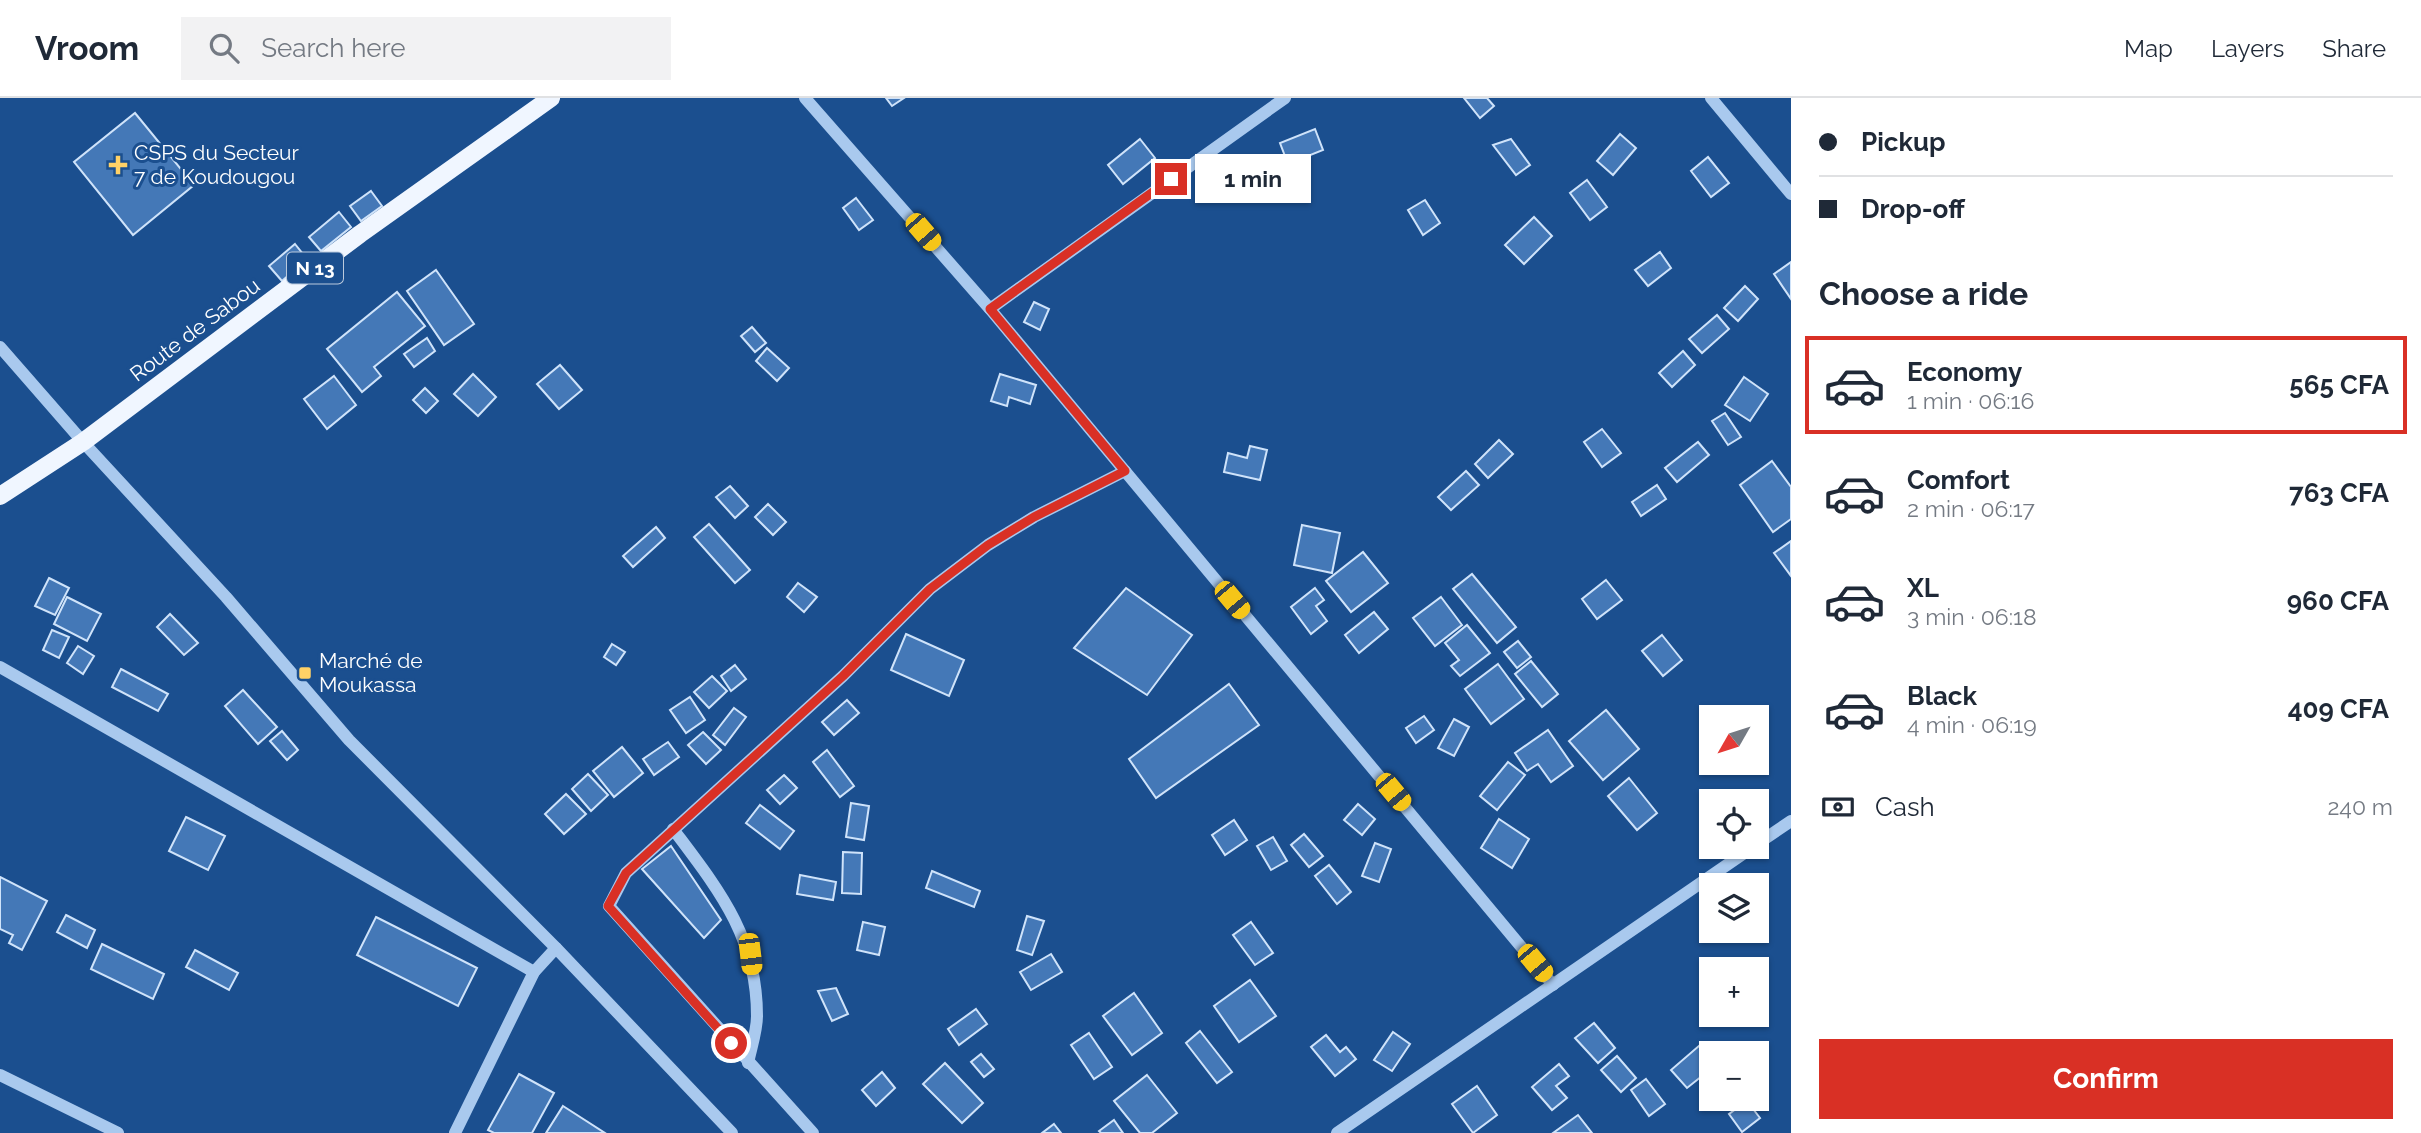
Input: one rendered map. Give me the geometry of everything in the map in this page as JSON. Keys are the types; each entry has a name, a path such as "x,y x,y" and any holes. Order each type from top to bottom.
{"main road":[{"name":"Route de Sabou","path":"0,496 83,442 360,234 551,98"}],"street":[{"path":"805,98 990,309 1553,985"},
{"path":"990,309 1285,98"},
{"path":"1711,98 1791,194"},
{"path":"0,347 83,442 226,597 349,740 556,948 733,1133"},
{"path":"813,1133 628,925 608,906 626,873 843,676 930,589 988,545 1034,517 1125,471"},
{"path":"0,667 534,972"},
{"path":"1769,836 1791,821"},
{"path":"673,829 722,895 750,954 757,1017 748,1063"},
{"path":"1343,1131 1736,859"},
{"path":"455,1133 534,972 556,948"},
{"path":"0,1075 118,1133"}],"building":[{"path":"886,98 904,98 892,106"},
{"path":"1464,98 1487,98 1494,106 1480,118"},
{"path":"135,113 194,185 133,235 74,162"},
{"path":"1315,129 1323,150 1288,164 1280,143"},
{"path":"1620,134 1636,148 1613,175 1597,161"},
{"path":"1140,139 1155,158 1123,184 1108,165"},
{"path":"1511,139 1530,165 1516,175 1493,145"},
{"path":"1708,157 1729,183 1711,197 1691,171"},
{"path":"1587,180 1607,207 1590,220 1570,193"},
{"path":"371,191 382,206 361,221 350,206"},
{"path":"856,198 873,220 859,230 843,208"},
{"path":"1425,200 1440,223 1423,235 1408,210"},
{"path":"339,212 351,227 321,251 309,237"},
{"path":"1534,217 1552,236 1524,264 1505,245"},
{"path":"295,244 307,259 282,281 269,266"},
{"path":"1660,252 1671,268 1648,286 1635,270"},
{"path":"1791,262 1791,299 1774,274"},
{"path":"436,270 474,324 444,345 407,291"},
{"path":"1745,286 1758,299 1738,321 1724,308"},
{"path":"397,292 425,326 374,367 381,376 362,392 327,349"},
{"path":"1034,302 1049,309 1040,330 1024,322"},
{"path":"1717,315 1729,329 1702,353 1689,339"},
{"path":"752,327 766,343 755,352 741,336"},
{"path":"427,338 435,351 414,367 404,354"},
{"path":"767,348 789,368 777,381 756,361"},
{"path":"1683,351 1695,365 1672,387 1659,373"},
{"path":"560,365 582,390 559,409 537,384"},
{"path":"473,374 496,397 478,416 454,394"},
{"path":"1000,374 1036,385 1030,404 1009,397 1007,406 991,401"},
{"path":"334,376 356,405 327,429 304,399"},
{"path":"1744,377 1768,394 1750,421 1725,405"},
{"path":"425,388 438,401 426,413 413,400"},
{"path":"1725,413 1741,437 1728,445 1712,421"},
{"path":"1602,429 1621,453 1602,467 1584,442"},
{"path":"1499,440 1513,454 1488,478 1475,464"},
{"path":"1698,442 1709,455 1677,482 1665,468"},
{"path":"1250,446 1267,450 1260,480 1224,472 1228,453 1247,458"},
{"path":"1772,461 1791,487 1791,519 1773,532 1740,485"},
{"path":"1466,471 1479,485 1451,510 1438,497"},
{"path":"1657,485 1666,499 1641,516 1632,502"},
{"path":"730,486 748,506 735,518 716,497"},
{"path":"768,504 786,522 773,535 755,517"},
{"path":"709,524 750,570 735,583 694,537"},
{"path":"1302,525 1340,533 1332,573 1294,565"},
{"path":"656,527 665,538 633,567 623,556"},
{"path":"1791,541 1791,576 1774,553"},
{"path":"1363,552 1388,583 1351,612 1326,581"},
{"path":"1472,574 1516,627 1497,643 1453,589"},
{"path":"49,578 69,588 55,615 35,606"},
{"path":"1606,580 1622,600 1597,619 1582,599"},
{"path":"798,583 817,597 804,612 787,597"},
{"path":"1126,588 1192,635 1147,695 1074,648"},
{"path":"1315,588 1324,600 1316,606 1327,621 1311,634 1291,607"},
{"path":"67,597 101,614 87,641 54,624"},
{"path":"1441,597 1462,625 1435,646 1413,618"},
{"path":"1374,612 1388,629 1359,653 1345,635"},
{"path":"170,614 198,643 184,655 157,627"},
{"path":"1467,625 1490,653 1460,676 1451,666 1459,660 1445,643"},
{"path":"52,630 69,637 59,658 43,650"},
{"path":"906,634 964,660 949,696 891,670"},
{"path":"1662,635 1682,660 1663,676 1642,651"},
{"path":"1518,641 1531,657 1517,668 1504,652"},
{"path":"612,644 625,652 616,665 604,657"},
{"path":"78,646 94,656 83,674 67,663"},
{"path":"1531,661 1558,694 1542,707 1515,674"},
{"path":"1498,664 1524,699 1491,724 1465,689"},
{"path":"735,665 746,679 731,691 721,676"},
{"path":"121,669 168,694 158,711 112,687"},
{"path":"712,676 727,691 709,708 694,692"},
{"path":"1229,684 1259,725 1156,798 1129,759"},
{"path":"243,690 277,727 258,744 225,706"},
{"path":"690,697 705,720 686,733 670,710"},
{"path":"847,700 859,713 834,735 822,722"},
{"path":"734,708 746,717 725,745 713,735"},
{"path":"1606,710 1639,749 1603,780 1569,741"},
{"path":"1424,716 1434,730 1416,743 1406,728"},
{"path":"1454,719 1469,727 1454,756 1438,748"},
{"path":"1548,730 1573,766 1551,782 1538,764 1527,771 1515,753"},
{"path":"282,731 298,750 287,760 270,741"},
{"path":"703,732 721,750 706,764 688,745"},
{"path":"668,742 679,757 654,775 643,759"},
{"path":"622,747 643,773 614,797 593,771"},
{"path":"827,750 854,786 840,797 813,762"},
{"path":"1508,762 1525,775 1497,810 1480,796"},
{"path":"588,774 608,795 591,811 572,789"},
{"path":"784,775 797,788 780,804 767,790"},
{"path":"1629,778 1657,813 1637,830 1608,796"},
{"path":"566,794 586,814 564,834 545,814"},
{"path":"851,803 869,806 864,840 846,837"},
{"path":"1358,804 1375,819 1362,835 1344,820"},
{"path":"760,805 794,831 780,849 746,823"},
{"path":"186,817 225,836 208,870 169,851"},
{"path":"1499,819 1529,839 1512,868 1481,848"},
{"path":"1234,820 1247,840 1225,855 1212,835"},
{"path":"1304,834 1323,856 1309,867 1291,845"},
{"path":"1273,837 1287,861 1271,870 1257,846"},
{"path":"1375,843 1391,849 1379,882 1362,876"},
{"path":"671,846 721,920 704,938 642,869"},
{"path":"843,852 862,853 861,894 842,893"},
{"path":"1329,865 1351,892 1337,904 1315,876"},
{"path":"932,871 980,891 974,907 926,888"},
{"path":"800,875 836,882 833,900 797,894"},
{"path":"0,877 47,901 22,950 9,943 13,935 0,929"},
{"path":"66,915 95,930 87,948 57,932"},
{"path":"1027,916 1044,921 1032,955 1017,950"},
{"path":"376,917 477,968 458,1006 357,955"},
{"path":"863,922 885,927 879,955 857,950"},
{"path":"1251,922 1273,953 1255,965 1233,935"},
{"path":"102,944 164,974 153,999 91,969"},
{"path":"195,950 238,973 229,990 186,967"},
{"path":"1051,954 1062,972 1031,990 1020,972"},
{"path":"1250,980 1276,1016 1239,1042 1214,1006"},
{"path":"836,988 848,1014 832,1021 818,991"},
{"path":"1134,993 1162,1033 1132,1055 1103,1016"},
{"path":"976,1009 987,1024 959,1045 948,1029"},
{"path":"1594,1023 1615,1048 1598,1063 1575,1038"},
{"path":"1200,1031 1232,1072 1217,1083 1186,1043"},
{"path":"1393,1032 1410,1044 1392,1071 1374,1060"},
{"path":"1089,1033 1112,1067 1094,1079 1071,1045"},
{"path":"1326,1035 1340,1052 1346,1047 1356,1059 1335,1076 1311,1047"},
{"path":"1699,1046 1699,1078 1687,1088 1671,1070"},
{"path":"981,1054 994,1069 984,1077 971,1062"},
{"path":"1617,1056 1636,1078 1621,1092 1601,1070"},
{"path":"945,1063 983,1103 962,1123 923,1084"},
{"path":"1559,1064 1569,1076 1556,1086 1567,1098 1552,1110 1532,1087"},
{"path":"882,1072 895,1088 876,1106 862,1090"},
{"path":"519,1074 554,1093 532,1133 494,1133 488,1130"},
{"path":"1147,1075 1177,1113 1152,1133 1140,1133 1114,1101"},
{"path":"1646,1079 1665,1104 1649,1116 1631,1090"},
{"path":"1477,1086 1497,1115 1473,1133 1452,1104"},
{"path":"563,1106 605,1133 546,1133"},
{"path":"1733,1111 1755,1111 1760,1118 1742,1132 1729,1114"},
{"path":"1578,1115 1592,1133 1553,1133"},
{"path":"1114,1120 1123,1133 1099,1131"},
{"path":"1054,1124 1061,1133 1042,1133"}],"place":[{"name":"CSPS du Secteur 7 de Koudougou","path":"118,165"},
{"name":"Marché de Moukassa","path":"305,673"}],"route":[{"path":"731,1043 628,925 608,906 626,873 843,676 930,589 988,545 1034,517 1125,471 990,309 1171,179"}]}
